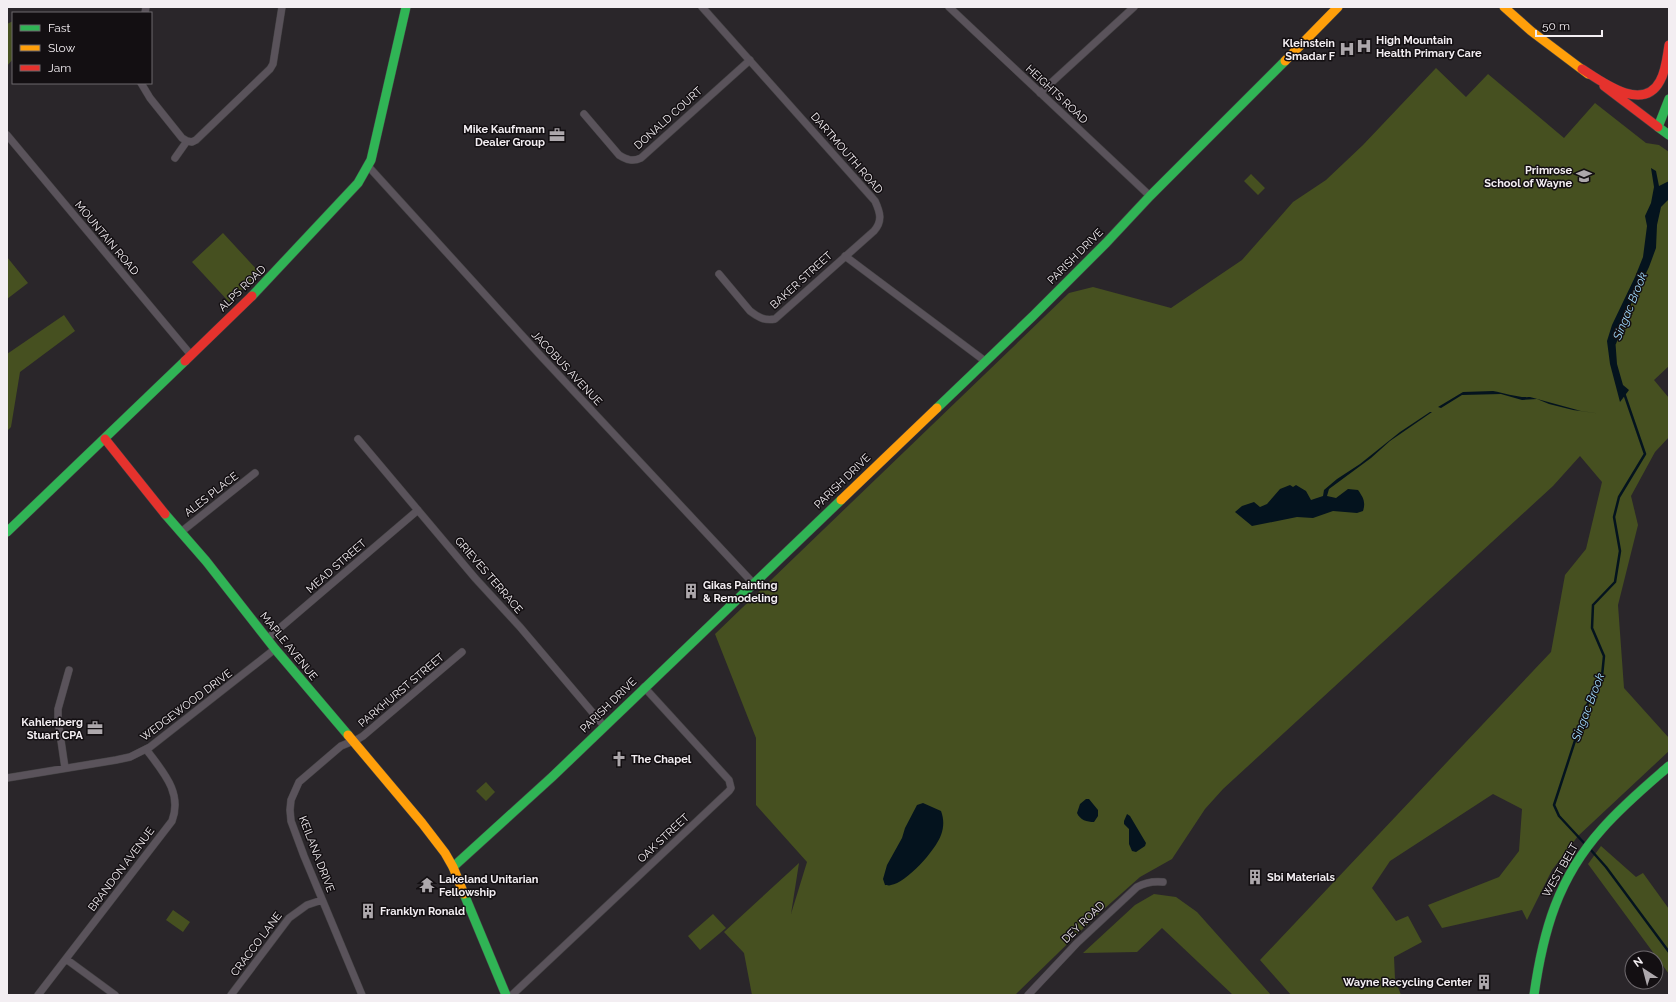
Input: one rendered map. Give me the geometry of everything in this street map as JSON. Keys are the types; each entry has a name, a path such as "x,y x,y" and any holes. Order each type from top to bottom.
{"street":[{"path":"143,84 150,98 182,138 187,141 196,140 270,69 282,7"},
{"name":"DARTMOUTH ROAD","path":"702,7 875,201 880,217 878,227 845,256"},
{"name":"HEIGHTS ROAD","path":"949,7 1150,196"},
{"path":"1040,93 1134,7"},
{"name":"PARISH DRIVE","path":"453,867 552,777 985,361 1106,243 1150,196 1338,7"},
{"path":"1504,7 1531,31 1669,135"},
{"name":"ALPS ROAD","path":"7,532 271,277 358,183 368,166 377,134 405,8"},
{"path":"1582,69 1599,80 1629,95 1641,96 1652,91 1660,81 1669,45"},
{"name":"DONALD COURT","path":"584,114 619,154 625,158 637,160 750,60"},
{"path":"1658,127 1669,99"},
{"name":"MOUNTAIN ROAD","path":"7,135 191,355"},
{"path":"175,158 187,141"},
{"name":"JACOBUS AVENUE","path":"368,166 539,354 753,583"},
{"path":"845,256 985,361"},
{"name":"BAKER STREET","path":"719,274 750,311 762,319 769,320 778,317 845,256"},
{"name":"MAPLE AVENUE","path":"105,439 149,496 181,532 275,649 422,823 445,853 453,867"},
{"name":"GRIEVES TERRACE","path":"358,439 475,578 520,627 604,726"},
{"name":"ALES PLACE","path":"181,532 255,473"},
{"name":"MEAD STREET","path":"268,639 418,510"},
{"name":"WEDGEWOOD DRIVE","path":"7,778 130,757 146,749 275,649"},
{"name":"PARKHURST STREET","path":"352,741 363,736 462,652"},
{"path":"65,768 58,720 58,709 69,670"},
{"name":"OAK STREET","path":"512,995 729,792 731,788 729,780 644,687"},
{"name":"KEILANA DRIVE","path":"352,741 341,746 303,778 294,790 291,800 291,821 362,995"},
{"name":"BRANDON AVENUE","path":"38,995 172,821 176,804 172,785 146,749"},
{"name":"WEST BELT","path":"1534,995 1540,950 1550,913 1564,883 1580,855 1594,837 1618,812 1669,766"},
{"path":"453,867 506,995"},
{"name":"DEY ROAD","path":"1028,995 1077,943 1137,887 1149,882 1163,882"},
{"name":"CRACCO LANE","path":"231,995 289,918 307,905 322,900"},
{"path":"66,959 115,995"}],"green space":[{"path":"12,22 12,60 7,66 7,24"},
{"path":"1436,68 1466,97 1488,74 1564,138 1595,103 1646,143 1659,145 1669,152 1669,366 1654,380 1669,398 1669,437 1655,452 1631,496 1638,525 1618,605 1624,688 1669,738 1669,751 1578,836 1552,870 1527,920 1522,910 1442,928 1428,905 1499,877 1519,851 1522,809 1493,794 1390,861 1372,888 1396,921 1408,916 1422,942 1394,957 1395,979 1401,995 1291,995 1260,960 1551,652 1565,575 1586,549 1602,482 1580,456 1553,486 1223,789 1205,809 1172,859 1140,877 1095,917 1015,995 752,995 744,953 724,932 799,863 791,914 807,862 756,805 756,738 715,634 1069,293 1093,287 1171,308 1242,260 1293,202 1326,180 1363,145"},
{"path":"1251,174 1265,188 1258,195 1244,181"},
{"path":"223,233 260,273 229,302 192,262"},
{"path":"7,257 28,283 7,299"},
{"path":"64,315 75,331 20,372 11,427 7,431 7,354"},
{"path":"486,782 495,792 486,801 476,791"},
{"path":"1601,846 1636,877 1643,873 1669,909 1669,974 1664,967 1664,950 1651,950 1588,864"},
{"path":"1154,894 1176,897 1197,912 1271,995 1233,995 1162,928 1137,952 1083,953 1135,905"},
{"path":"173,910 190,922 183,932 166,920"},
{"path":"713,914 726,928 700,950 688,936"}],"water":[{"path":"1651,168 1656,171 1659,186 1669,181 1669,199 1661,207 1657,225 1656,248 1649,267 1615,337 1617,364 1623,385 1629,390 1620,402 1610,364 1607,341 1612,325 1643,257 1647,226 1645,216 1651,203 1654,187"},
{"path":"1493,391 1516,396 1530,397 1581,411 1602,414 1573,410 1549,404 1537,399 1522,400 1501,394 1462,395 1441,408 1438,407 1463,392"},
{"path":"1432,412 1390,441 1371,458 1329,489 1327,496 1336,498 1348,489 1358,490 1364,500 1363,511 1357,513 1333,511 1313,518 1297,517 1252,526 1235,512 1242,506 1254,502 1260,507 1267,504 1280,489 1290,485 1293,487 1296,485 1306,491 1311,500 1323,496 1324,490 1337,479 1360,464 1400,432"},
{"path":"1086,799 1089,799 1098,810 1098,816 1094,822 1084,820 1077,813 1080,804"},
{"path":"923,803 941,811 943,817 943,829 941,835 933,849 920,865 897,883 885,885 883,879 887,865 902,838 905,828 917,805"},
{"path":"1127,814 1130,816 1146,843 1145,846 1136,852 1132,851 1129,844 1129,829 1124,824"}],"waterway":[{"name":"Singac Brook","path":"1615,343 1622,323"},
{"name":"Singac Brook","path":"1585,844 1559,816 1554,805 1586,707 1602,676 1604,656 1592,628 1593,605 1615,582 1620,551 1614,517 1619,497 1645,454 1624,393"},
{"name":"Singac Brook","path":"1590,849 1606,867 1669,952"}],"traffic: fast":[{"path":"252,296 358,183 371,160 406,7"},
{"path":"937,408 1033,316 1285,61"},
{"path":"1669,99 1658,127 1669,135"},
{"path":"7,532 185,361"},
{"path":"453,867 552,777 841,500"},
{"path":"165,514 206,561 275,649 348,735"},
{"path":"1534,995 1542,949 1548,927 1555,906 1574,867 1602,829 1634,796 1669,766"},
{"path":"464,894 506,995"}],"traffic: slow":[{"path":"1285,61 1338,7"},
{"path":"1504,7 1531,31 1588,74"},
{"path":"841,500 937,408"},
{"path":"348,735 422,823 445,853 453,867 464,894"}],"traffic: jam":[{"path":"1582,69 1600,81 1622,92 1633,95 1643,94 1653,90 1660,81 1665,68 1669,45"},
{"path":"1604,86 1658,127"},
{"path":"185,361 252,296"},
{"path":"105,439 165,514"}],"place":[{"name":"High Mountain Health Primary Care","path":"1364,46"},
{"name":"Kleinstein Smadar F","path":"1347,49"},
{"name":"Mike Kaufmann Dealer Group","path":"557,135"},
{"name":"Primrose School of Wayne","path":"1584,176"},
{"name":"Gikas Painting & Remodeling","path":"691,591"},
{"name":"Kahlenberg Stuart CPA","path":"95,728"},
{"name":"The Chapel","path":"619,759"},
{"name":"Sbi Materials","path":"1255,877"},
{"name":"Lakeland Unitarian Fellowship","path":"427,885"},
{"name":"Franklyn Ronald","path":"368,911"},
{"name":"Wayne Recycling Center","path":"1484,982"}]}
